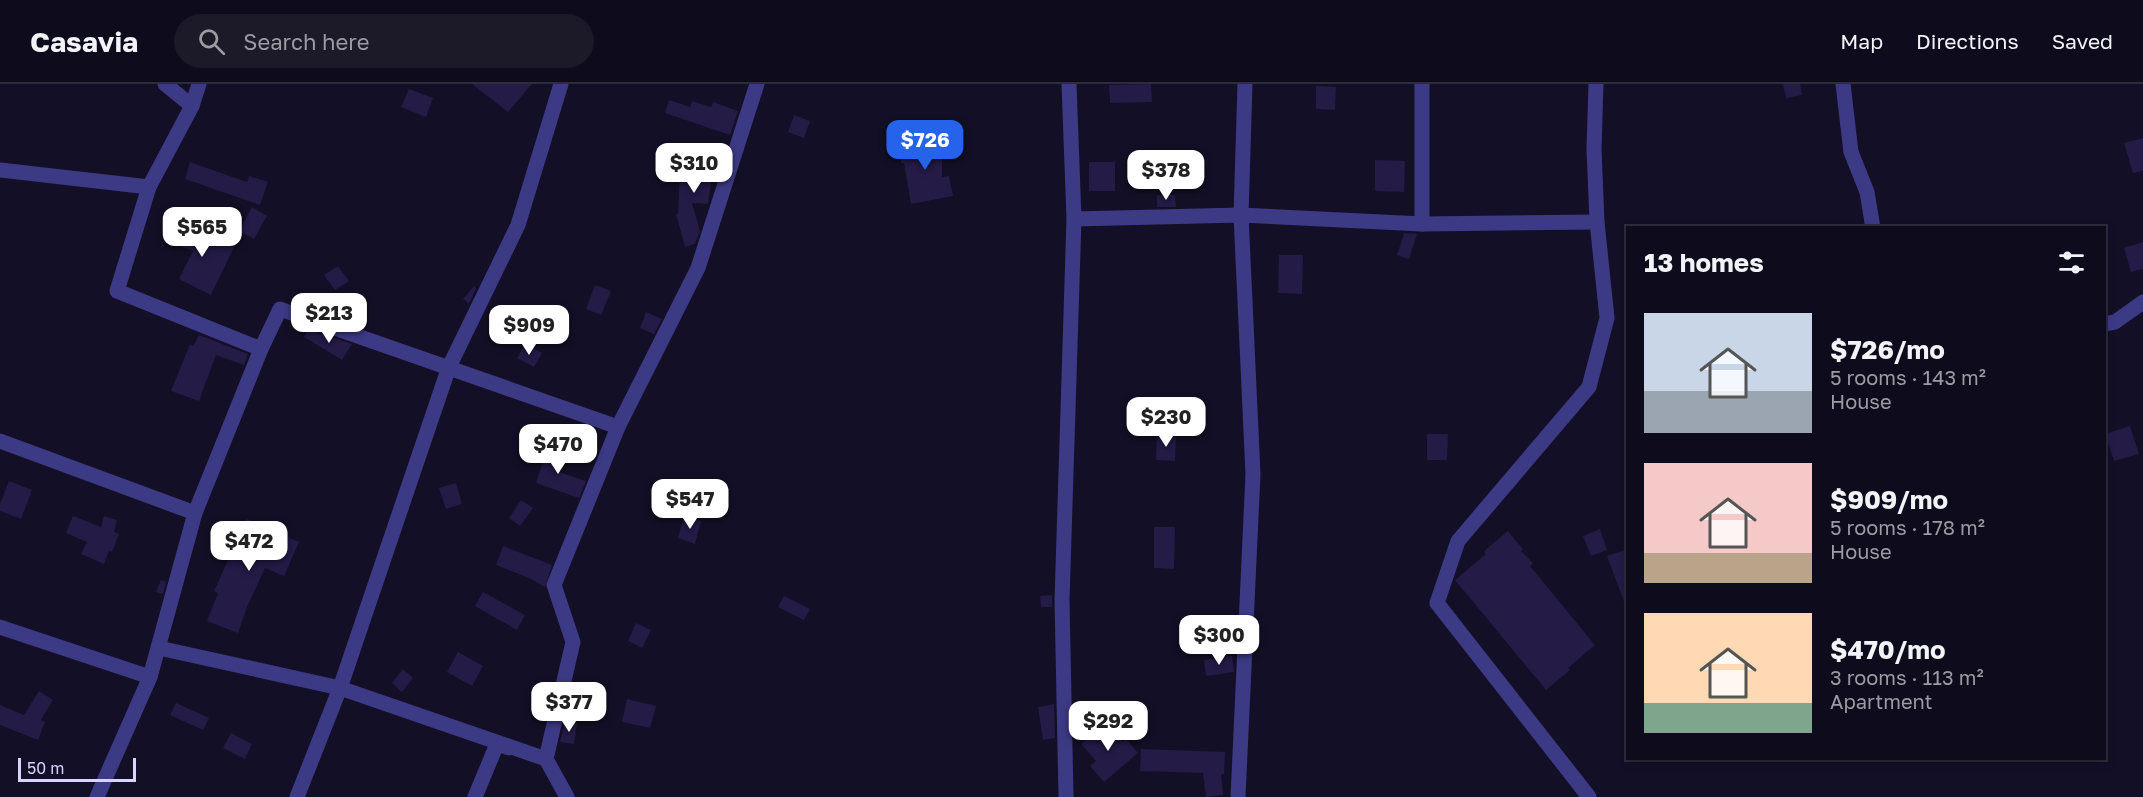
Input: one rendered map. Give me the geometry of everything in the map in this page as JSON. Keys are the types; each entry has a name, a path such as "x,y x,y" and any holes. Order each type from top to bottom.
{"street":[{"path":"165,84 192,106"},
{"path":"199,84 192,106 149,187 117,291 261,349"},
{"path":"297,797 340,688 449,367 518,225 561,84"},
{"path":"567,797 546,759 573,642 554,585 618,427 698,268 757,84"},
{"path":"1066,797 1062,600 1074,219 1070,84"},
{"path":"1238,797 1253,474 1241,215 1245,84"},
{"path":"1422,84 1422,224"},
{"path":"1589,797 1437,603 1458,541 1588,387 1607,318 1597,222 1594,149 1596,84"},
{"path":"1843,84 1851,152 1867,192 1873,226"},
{"path":"0,170 149,187"},
{"path":"1074,219 1241,215 1422,224 1597,222"},
{"path":"2106,324 2115,322 2143,302"},
{"path":"97,797 150,677 195,513 261,349 280,309 618,427"},
{"path":"0,441 195,513"},
{"path":"0,627 150,677"},
{"path":"159,648 340,688 546,759"},
{"path":"475,797 497,744 546,759"}],"building":[{"path":"472,84 532,84 508,112"},
{"path":"1151,84 1152,102 1110,103 1109,85"},
{"path":"1783,84 1800,84 1802,95 1786,98"},
{"path":"1316,86 1336,87 1335,110 1316,109"},
{"path":"409,89 433,98 426,117 401,107"},
{"path":"669,100 690,107 692,101 711,107 713,102 738,111 730,135 665,113"},
{"path":"794,115 810,121 804,138 788,132"},
{"path":"2143,138 2143,171 2133,173 2124,143"},
{"path":"942,141 942,177 949,176 953,196 911,204 904,163 901,163 901,142"},
{"path":"690,150 712,151 712,176 708,204 692,203 700,231 695,244 685,247 676,214 678,214 680,171 683,174 689,174"},
{"path":"1375,160 1405,161 1404,192 1375,191"},
{"path":"190,162 247,182 249,176 268,182 260,205 185,179"},
{"path":"1089,162 1115,162 1115,191 1089,191"},
{"path":"1157,195 1175,195 1176,207 1157,207"},
{"path":"252,207 267,216 254,239 239,231"},
{"path":"176,223 234,247 211,295 179,279 193,251 168,241"},
{"path":"1404,233 1417,234 1409,259 1397,255"},
{"path":"2143,242 2143,269 2131,272 2124,248"},
{"path":"1279,255 1303,255 1302,294 1278,293"},
{"path":"338,266 349,281 335,290 324,275"},
{"path":"595,285 611,291 601,315 586,309"},
{"path":"474,286 476,288 469,304 463,299"},
{"path":"646,312 662,319 654,334 640,328"},
{"path":"308,329 352,344 342,360 304,337"},
{"path":"199,335 248,354 244,365 216,355 199,401 171,391 190,344 193,346"},
{"path":"525,344 542,353 534,367 517,358"},
{"path":"2130,426 2139,454 2114,461 2106,434"},
{"path":"1157,434 1176,435 1175,461 1156,460"},
{"path":"1427,434 1448,434 1447,460 1427,460"},
{"path":"548,445 567,455 559,472 586,481 579,498 536,483"},
{"path":"9,481 32,490 21,519 0,511 0,504"},
{"path":"456,483 462,504 446,509 439,488"},
{"path":"521,500 533,508 520,526 509,518"},
{"path":"73,516 101,527 104,516 117,520 114,532 119,534 104,564 81,554 87,542 66,533"},
{"path":"684,516 701,521 695,544 678,538"},
{"path":"247,519 299,542 284,576 265,568 238,633 207,621 218,593 214,591"},
{"path":"1154,527 1175,527 1174,569 1154,568"},
{"path":"1600,529 1607,550 1591,556 1583,536"},
{"path":"1508,531 1523,549 1521,551 1533,563 1530,566 1595,645 1546,690 1455,580 1486,554 1484,551"},
{"path":"503,546 552,565 545,587 496,565"},
{"path":"1626,550 1626,607 1607,556"},
{"path":"161,580 166,582 163,594 156,592"},
{"path":"483,592 525,615 517,630 475,606"},
{"path":"1052,595 1052,607 1041,607 1040,596"},
{"path":"784,596 810,609 804,620 778,607"},
{"path":"636,623 651,630 642,648 628,641"},
{"path":"458,652 483,666 472,686 447,672"},
{"path":"1232,656 1234,672 1206,676 1204,660"},
{"path":"403,669 413,678 402,692 392,683"},
{"path":"39,691 53,700 41,720 45,722 38,740 0,725 0,705 24,715"},
{"path":"627,699 656,706 650,728 622,722"},
{"path":"176,703 209,718 203,730 170,715"},
{"path":"1054,704 1055,738 1043,740 1038,707"},
{"path":"565,721 577,723 574,744 560,742"},
{"path":"1106,722 1123,742 1126,739 1138,753 1104,782 1090,766 1096,761 1081,744"},
{"path":"231,733 252,744 245,759 223,748"},
{"path":"1141,749 1225,752 1224,774 1221,774 1223,795 1206,797 1203,773 1140,771"}]}
